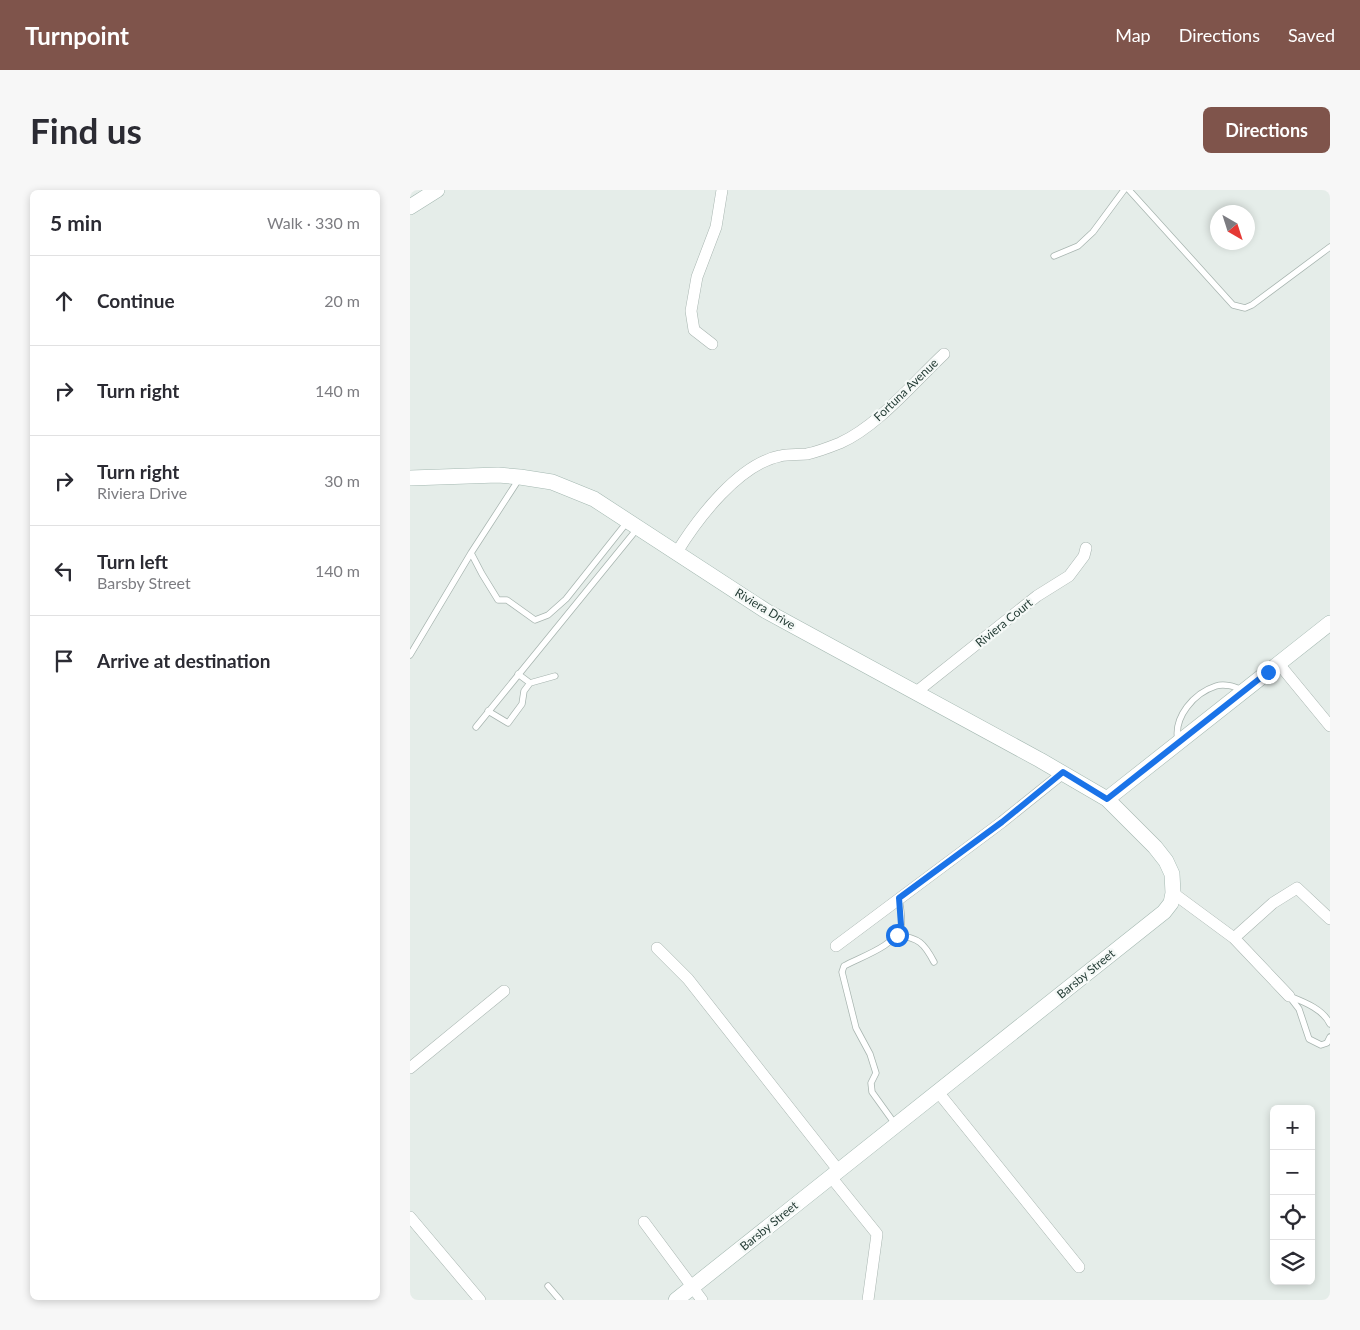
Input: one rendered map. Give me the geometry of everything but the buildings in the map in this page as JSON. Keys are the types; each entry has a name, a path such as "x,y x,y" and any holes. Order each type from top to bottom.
{"street":[{"path":"410,207 437,190"},
{"path":"712,344 694,330 691,311 697,277 716,227 722,190"},
{"name":"Fortuna Avenue","path":"676,552 693,526 743,474 763,461 780,456 809,453 840,442 873,422 944,354"},
{"name":"Riviera Drive","path":"410,478 498,475 520,477 552,482 594,499 766,611 1063,772 1107,799"},
{"name":"Riviera Court","path":"915,693 1037,596 1069,576 1084,556 1086,548"},
{"path":"1289,996 1234,938 1173,892 1172,874 1166,861 1155,847 1107,799 1330,623"},
{"path":"1279,664 1330,726"},
{"path":"836,946 1002,822 1063,772"},
{"path":"1234,938 1272,903 1297,888 1330,919"},
{"name":"Barsby Street","path":"676,1300 1164,912 1171,903 1173,892"},
{"path":"657,948 688,979 835,1174 877,1234 868,1300"},
{"path":"410,1068 504,991"},
{"path":"938,1092 1079,1267"},
{"path":"410,1217 480,1300"},
{"path":"644,1222 702,1300"}],"lane":[{"path":"1054,256 1078,246 1093,232 1124,190"},
{"path":"1129,190 1233,305 1245,308 1252,305 1330,247"},
{"path":"410,655 471,553 520,477"},
{"path":"471,553 498,600 507,600 535,620 548,616 566,599 633,524"},
{"path":"476,727 633,524"},
{"path":"518,674 530,682"},
{"path":"488,711 508,724 522,704 524,691 530,682 555,676"},
{"path":"1178,743 1177,725 1193,699 1217,686 1228,686 1245,690"},
{"path":"896,1125 872,1092 871,1083 876,1073 870,1054 856,1028 842,972 844,966 877,950 897,935 901,925 899,898"},
{"path":"897,935 909,936 918,940 927,948 934,962"},
{"path":"1289,996 1304,1002 1326,1016 1330,1024"},
{"path":"1289,996 1299,1009 1309,1039 1321,1045 1327,1043 1330,1037"},
{"path":"548,1286 560,1300"}],"route":[{"path":"897,935 901,925 899,898 1002,822 1063,772 1107,799 1268,672"}]}
